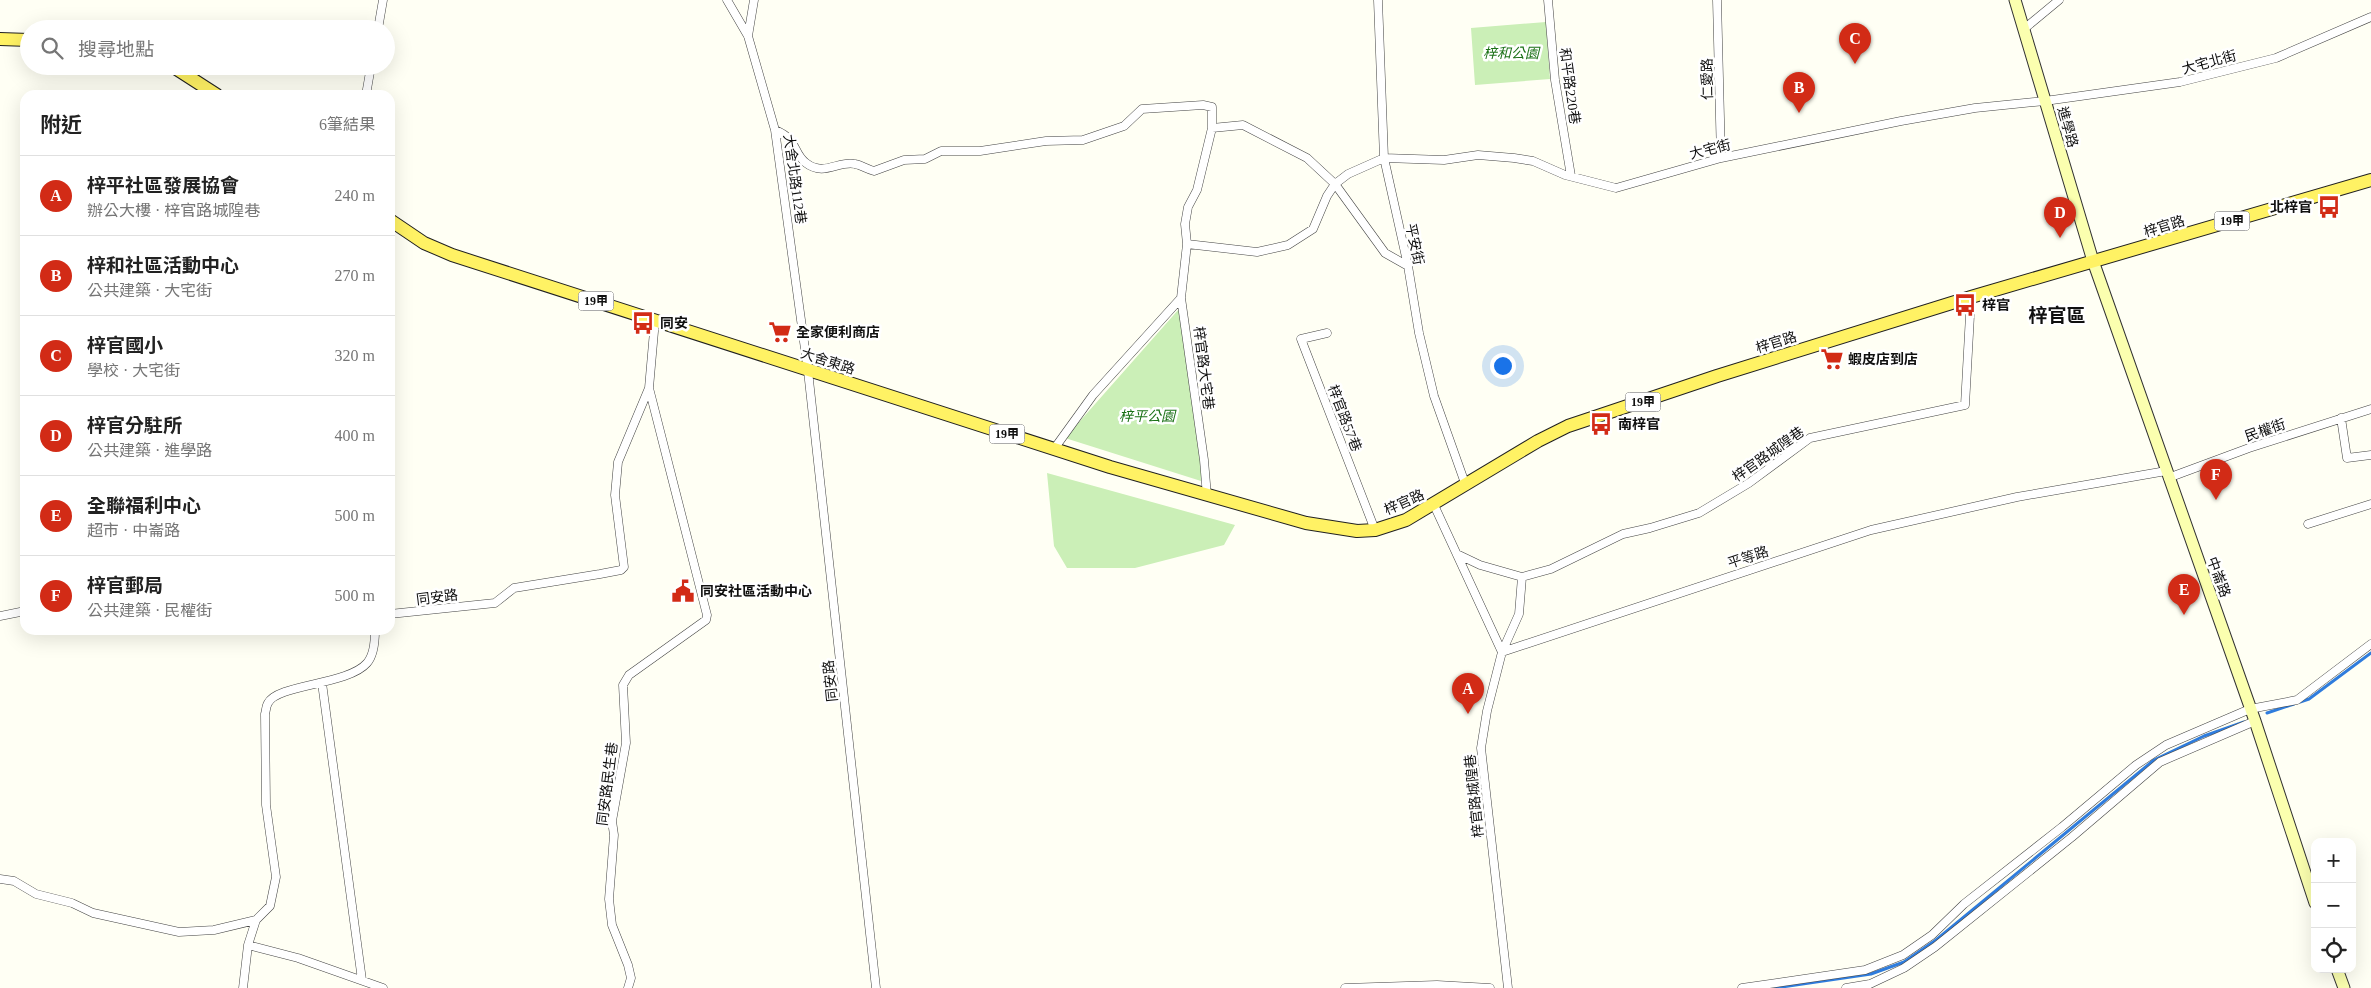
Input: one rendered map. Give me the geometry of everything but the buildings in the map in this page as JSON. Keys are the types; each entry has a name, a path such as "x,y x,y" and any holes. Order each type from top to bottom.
{"main road":[{"path":"0,39 20,40"},
{"path":"186,75 209,90"},
{"name":"梓官路","path":"1207,496 1324,527 1357,531 1375,530 1406,520 1434,505 1538,441 1568,426 1717,376 1971,297 2371,180"},
{"name":"大舍東路","path":"395,223 438,250 1054,449 1207,496"}],"street":[{"path":"380,20 383,0"},
{"name":"大舍北路112巷","path":"727,0 748,36 775,130 808,370"},
{"path":"748,36 754,0"},
{"name":"平安街","path":"1378,0 1384,158 1408,266 1419,333 1434,396 1466,486"},
{"name":"和平路220巷","path":"1548,0 1555,80 1571,176"},
{"name":"仁愛路","path":"1717,0 1721,158"},
{"name":"進學路","path":"2016,0 2093,261"},
{"path":"2024,29 2059,0"},
{"name":"大宅北街","path":"2045,102 2180,82 2276,58 2371,17"},
{"path":"367,90 369,75"},
{"name":"大宅街","path":"1384,158 1444,160 1478,155 1514,158 1533,161 1571,176 1616,188 1721,158 1975,108 2045,102"},
{"name":"梓官路大宅巷","path":"775,130 793,141 806,163 822,169 855,164 874,171 904,160 925,159 941,151 980,151 1046,141 1083,140 1124,126 1142,109 1203,105 1212,107 1212,128 1197,190 1188,207 1185,224 1187,244 1181,298 1204,460 1207,496"},
{"path":"1212,128 1243,125 1307,158 1335,184 1385,253 1408,266"},
{"path":"1187,244 1257,252 1288,245 1314,229 1327,196 1335,184 1348,174 1384,158"},
{"name":"中崙路","path":"2093,261 2250,709 2311,891"},
{"name":"梓官路城隍巷","path":"1508,988 1481,748 1487,711 1502,652 1519,614 1522,577 1550,569 1623,534 1699,513 1749,483 1810,438 1965,405 1971,297"},
{"path":"1054,449 1093,395 1181,298"},
{"name":"同安路","path":"395,613 495,603 514,588 607,572 624,567 615,495 618,462 649,388 655,320"},
{"name":"梓官路57巷","path":"1327,333 1301,339 1375,530"},
{"name":"同安路","path":"808,370 876,988"},
{"name":"同安路","path":"649,388 705,604 706,620"},
{"name":"民權街","path":"2167,475 2371,410"},
{"path":"2341,418 2347,458 2371,456"},
{"name":"平等路","path":"1502,652 1871,530 2017,497 2167,475"},
{"path":"2308,524 2371,504"},
{"path":"1434,505 1459,555 1502,652"},
{"path":"1459,555 1480,566 1522,577"},
{"path":"0,616 20,611"},
{"name":"同安路民生巷","path":"628,988 631,978 628,965 612,925 609,899 614,835 612,821 626,743 624,685 629,675 706,620"},
{"path":"243,988 248,945 256,920 270,906 276,877 266,805 265,714 268,702 277,693 322,683 358,670 368,663 374,646 375,635"},
{"path":"1846,988 1904,968 1935,947 2067,832 2136,765 2166,745 2250,709 2296,700 2371,644"},
{"path":"322,683 362,980"},
{"path":"1742,988 1867,980 1932,935 1964,904 2067,832 2160,762 2254,721"},
{"path":"0,879 14,882 36,894 72,903 93,913 179,932 214,930 256,920"},
{"path":"248,945 298,958 383,988"},
{"path":"2338,973 2344,988"},
{"path":"1345,988 1437,984 1490,988"}],"green space":[{"name":"梓和公園","path":"1546,22 1550,79 1475,85 1471,28"},
{"name":"梓平公園","path":"1179,309 1201,467 1201,481 1065,438"},
{"path":"1047,473 1235,525 1224,545 1135,568 1067,568 1054,546"}],"waterway":[{"path":"2300,702 2309,699 2371,653"},
{"path":"2267,713 2294,704"},
{"path":"1775,988 1871,974 1904,962 1936,940 2154,760 2204,736 2244,722"}],"place":[{"name":"梓官國小","path":"1855,64"},
{"name":"梓和社區活動中心","path":"1799,113"},
{"name":"北梓官","path":"2329,207"},
{"name":"梓官分駐所","path":"2060,238"},
{"name":"梓官","path":"1965,305"},
{"name":"同安","path":"643,323"},
{"name":"全家便利商店","path":"780,332"},
{"name":"蝦皮店到店","path":"1832,359"},
{"name":"南梓官","path":"1601,424"},
{"name":"梓官郵局","path":"2216,500"},
{"name":"同安社區活動中心","path":"683,591"},
{"name":"全聯福利中心","path":"2184,615"},
{"name":"梓平社區發展協會","path":"1468,714"}],"district":[{"name":"梓官區","path":"2057,315"}]}
